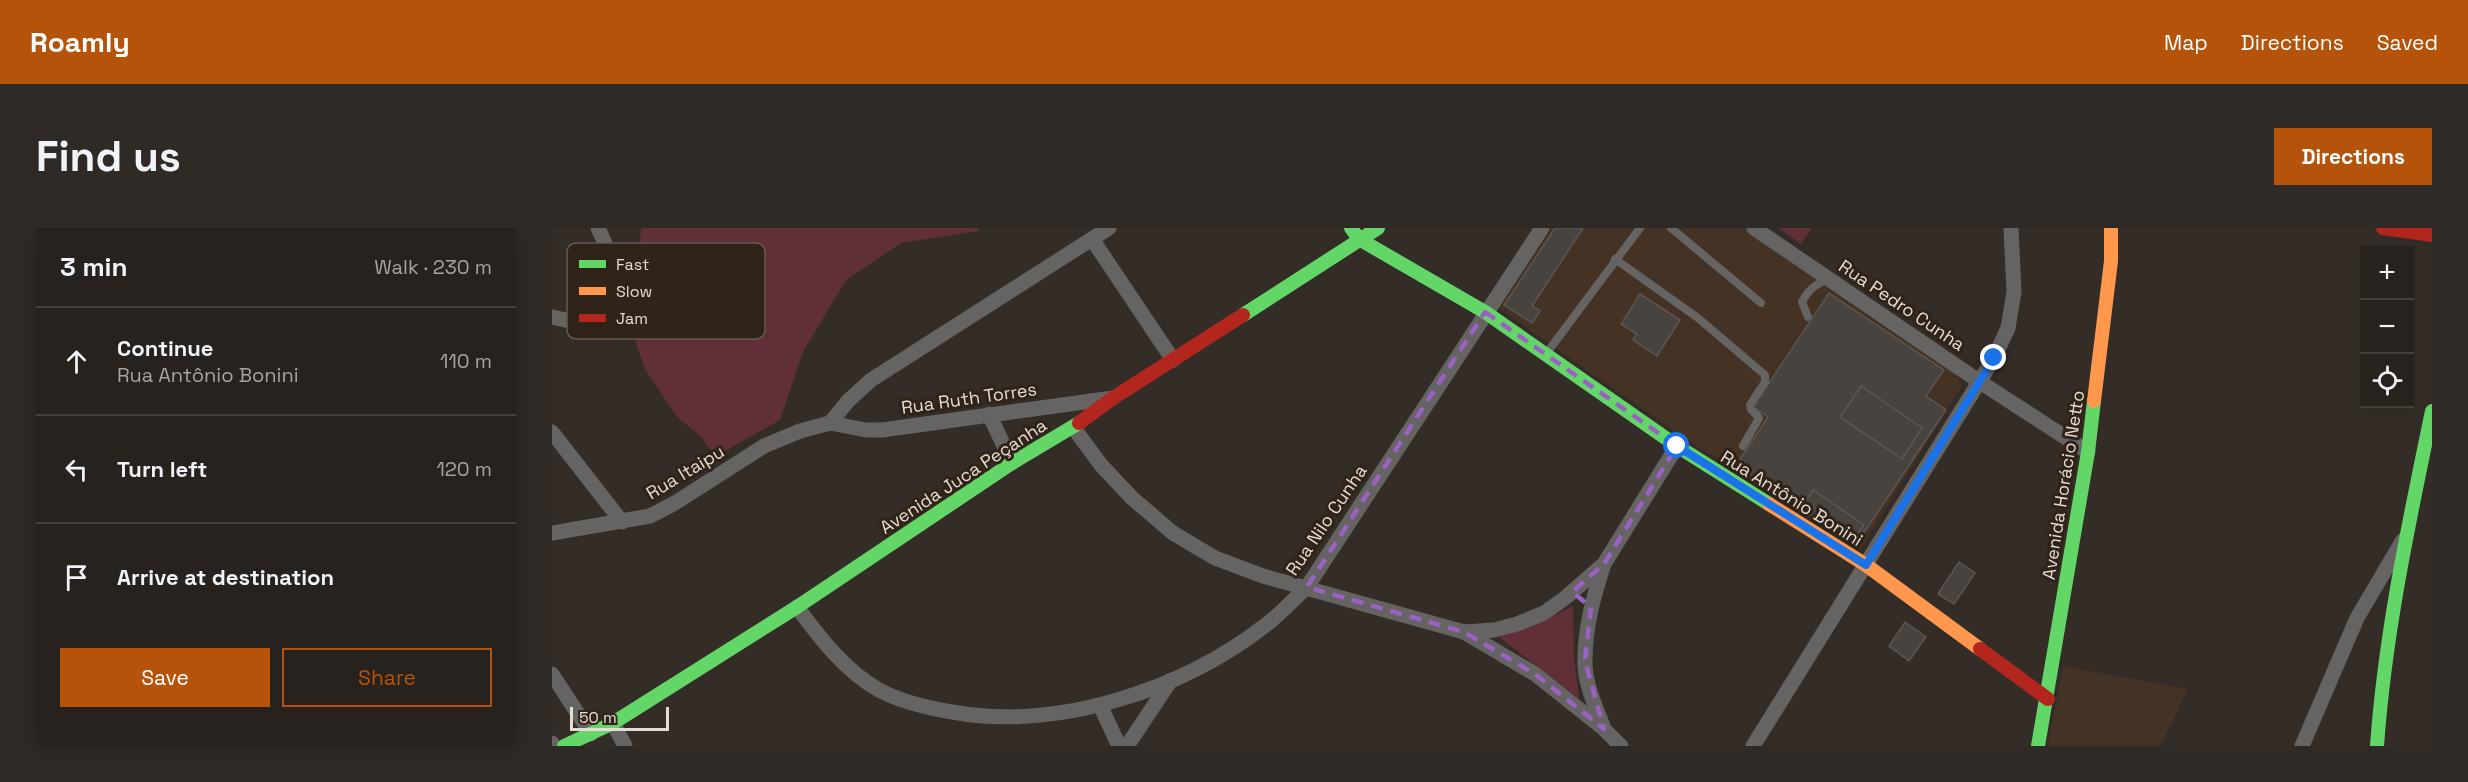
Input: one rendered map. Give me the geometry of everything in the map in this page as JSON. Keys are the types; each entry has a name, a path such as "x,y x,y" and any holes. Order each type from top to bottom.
{"main road":[{"name":"Avenida Juca Peçanha","path":"564,746 613,723 797,607 1012,463 1073,427 1355,234 1378,228"},
{"name":"Avenida Horácio Netto","path":"2038,746 2048,699 2088,452 2111,261 2111,228"},
{"path":"2383,228 2432,235"},
{"name":"Rua Antônio Bonini","path":"1355,234 1485,312 1677,446 1866,565 2048,699"},
{"path":"2377,746 2381,690 2407,532 2430,430 2432,411"}],"street":[{"path":"598,228 605,243"},
{"path":"830,423 848,401 872,380 1109,228"},
{"name":"Rua Nilo Cunha","path":"797,607 823,643 851,671 879,690 907,702 964,714 1034,717 1100,705 1171,680 1224,653 1267,624 1307,587 1542,228"},
{"name":"Rua Pedro Cunha","path":"1755,228 2088,452"},
{"path":"1753,746 1994,358 2008,328 2014,292 2011,228"},
{"path":"1092,239 1173,360"},
{"path":"552,317 567,320"},
{"name":"Rua Ruth Torres","path":"830,423 866,430 882,430 1113,398"},
{"path":"989,414 1012,463"},
{"name":"Rua Itaipu","path":"552,534 650,516 675,503 764,446 800,431 830,423"},
{"path":"1073,427 1101,465 1124,490 1173,533 1215,558 1263,576 1464,632 1535,674 1605,729 1621,746"},
{"path":"552,432 622,522"},
{"path":"1605,729 1591,695 1585,661 1591,607 1604,564 1677,446"},
{"path":"2302,746 2357,618 2407,532"},
{"path":"1464,632 1494,630 1518,624 1544,613 1604,564"},
{"path":"1565,598 1580,597 1591,607"},
{"path":"553,677 591,734"},
{"path":"1127,746 1171,680"},
{"path":"1100,705 1119,746"},
{"path":"613,723 625,746"}],"lane":[{"path":"1545,354 1640,228"},
{"path":"1671,228 1761,303"},
{"path":"1615,259 1698,318 1765,375 1765,382 1750,405 1759,418 1743,446"},
{"path":"1808,317 1802,302 1806,293 1828,278"}],"highlighted area":[{"path":"1485,312 1677,446 1604,564 1572,592 1591,607 1585,661 1604,729 1535,674 1464,632 1307,587"}],"shaded area":[{"path":"641,228 979,228 978,231 901,243 846,280 803,352 780,420 716,456 699,435 677,417 645,369 634,339 765,339 765,243 640,243"},
{"path":"1551,228 1745,228 1951,369 1963,384 1860,550 1677,433 1497,307"},
{"path":"1778,228 1812,228 1801,244"},
{"path":"1573,606 1574,657 1579,699 1499,637 1545,620"},
{"path":"2063,666 2188,689 2160,746 2048,746"}],"building":[{"path":"1555,228 1583,228 1532,306 1540,311 1532,323 1504,305"},
{"path":"1829,293 1944,370 1926,396 1946,410 1856,545 1736,465 1768,417 1753,407"},
{"path":"1640,294 1680,320 1657,356 1633,340 1637,334 1621,324"},
{"path":"1861,386 1922,428 1902,459 1840,417"},
{"path":"1813,490 1864,525 1856,536 1805,502"},
{"path":"1959,562 1975,573 1954,604 1938,594"},
{"path":"1905,622 1926,637 1909,661 1889,646"}],"traffic: fast":[{"path":"1351,228 1359,239 1485,312 1677,446 1769,504"},
{"path":"1243,315 1378,228"},
{"path":"2038,746 2088,452 2094,401"},
{"path":"2377,746 2392,620 2432,411"},
{"path":"564,746 613,723 797,607 1012,463 1079,423"}],"traffic: slow":[{"path":"2094,401 2111,261 2111,228"},
{"path":"1769,504 1866,565 1980,649"}],"traffic: jam":[{"path":"2383,228 2432,235"},
{"path":"1079,423 1113,398 1243,315"},
{"path":"1980,649 2048,699"}],"route":[{"path":"1677,446 1866,565 1994,358"}]}
